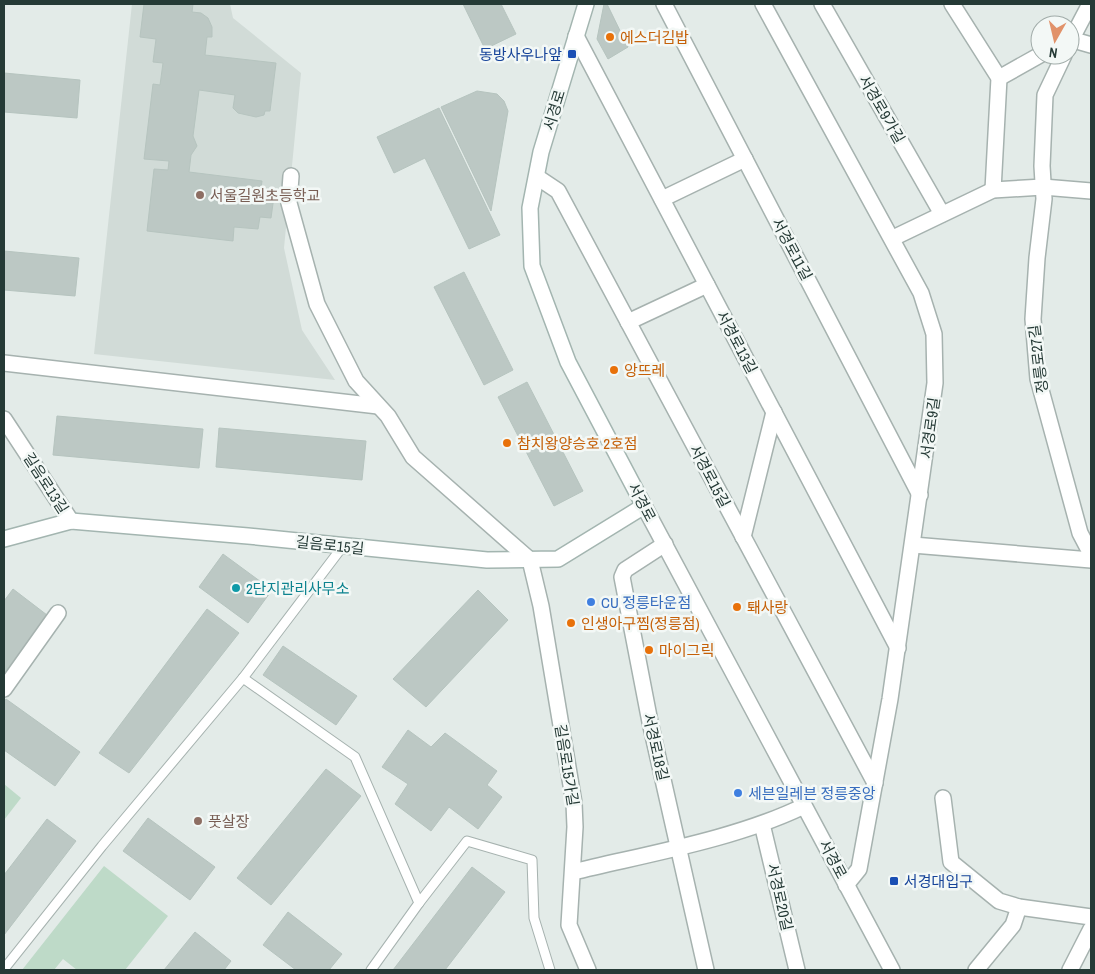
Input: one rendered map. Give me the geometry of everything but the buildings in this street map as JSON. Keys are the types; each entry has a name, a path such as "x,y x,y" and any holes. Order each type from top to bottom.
{"street":[{"name":"서경로","path":"586,4 541,152 530,208 532,266 568,362 892,970"},
{"name":"서경로11길","path":"664,4 920,495"},
{"name":"서경로9길","path":"763,4 892,238 921,294 934,334 935,383 898,648 859,869 846,885"},
{"name":"서경로9가길","path":"822,4 942,214"},
{"path":"952,4 999,78 993,190"},
{"path":"1080,23 1090,4"},
{"name":"서경로13길","path":"576,36 898,648"},
{"path":"999,78 1030,61"},
{"name":"정릉로27길","path":"1060,65 1046,95 1043,187 1033,319 1038,379 1080,533 1091,554"},
{"path":"662,199 745,159"},
{"path":"291,176 289,203 316,304 356,381 388,416 413,457 530,560"},
{"name":"서경로15길","path":"537,177 558,191 875,783"},
{"path":"892,238 993,190 1043,187 1091,191"},
{"path":"628,322 707,285"},
{"path":"4,364 378,406"},
{"path":"743,537 774,412"},
{"name":"길음로13길","path":"4,419 72,521"},
{"name":"길음로15길","path":"4,539 72,521 487,560 558,559 644,506"},
{"name":"서경로18길","path":"665,544 625,570 622,577 650,722 706,970"},
{"path":"913,545 1091,560"},
{"name":"길음로15가길","path":"530,560 541,606 574,803 573,872 569,925 588,970"},
{"path":"4,689 58,613"},
{"path":"943,798 951,862 999,901 1091,917"},
{"path":"573,872 762,824 804,806"},
{"name":"서경로20길","path":"762,824 797,970"},
{"path":"976,970 1013,925 1019,906"},
{"path":"1070,970 1091,929"}],"lane":[{"path":"4,969 102,846 243,678 343,546"},
{"path":"243,678 355,757 419,903"},
{"path":"371,970 467,841 532,860 534,918 550,970"}],"shaded area":[{"name":"서울길원초등학교","path":"132,4 230,4 233,18 301,73 284,248 302,330 335,380 94,354"}],"green space":[{"path":"4,784 21,798 4,820"},
{"path":"104,866 168,916 125,970 77,970 63,959 54,970 22,970"}],"place":[{"name":"에스더김밥","path":"610,37"},
{"name":"동방사우나앞","path":"572,54"},
{"name":"서울길원초등학교","path":"200,195"},
{"name":"앙뜨레","path":"614,370"},
{"name":"참치왕양승호 2호점","path":"507,443"},
{"name":"2단지관리사무소","path":"236,588"},
{"name":"CU 정릉타운점","path":"591,602"},
{"name":"퇘사랑","path":"737,607"},
{"name":"인생아구찜(정릉점)","path":"571,623"},
{"name":"마이그릭","path":"649,650"},
{"name":"세븐일레븐 정릉중앙","path":"738,793"},
{"name":"풋살장","path":"198,821"},
{"name":"서경대입구","path":"894,881"}]}
